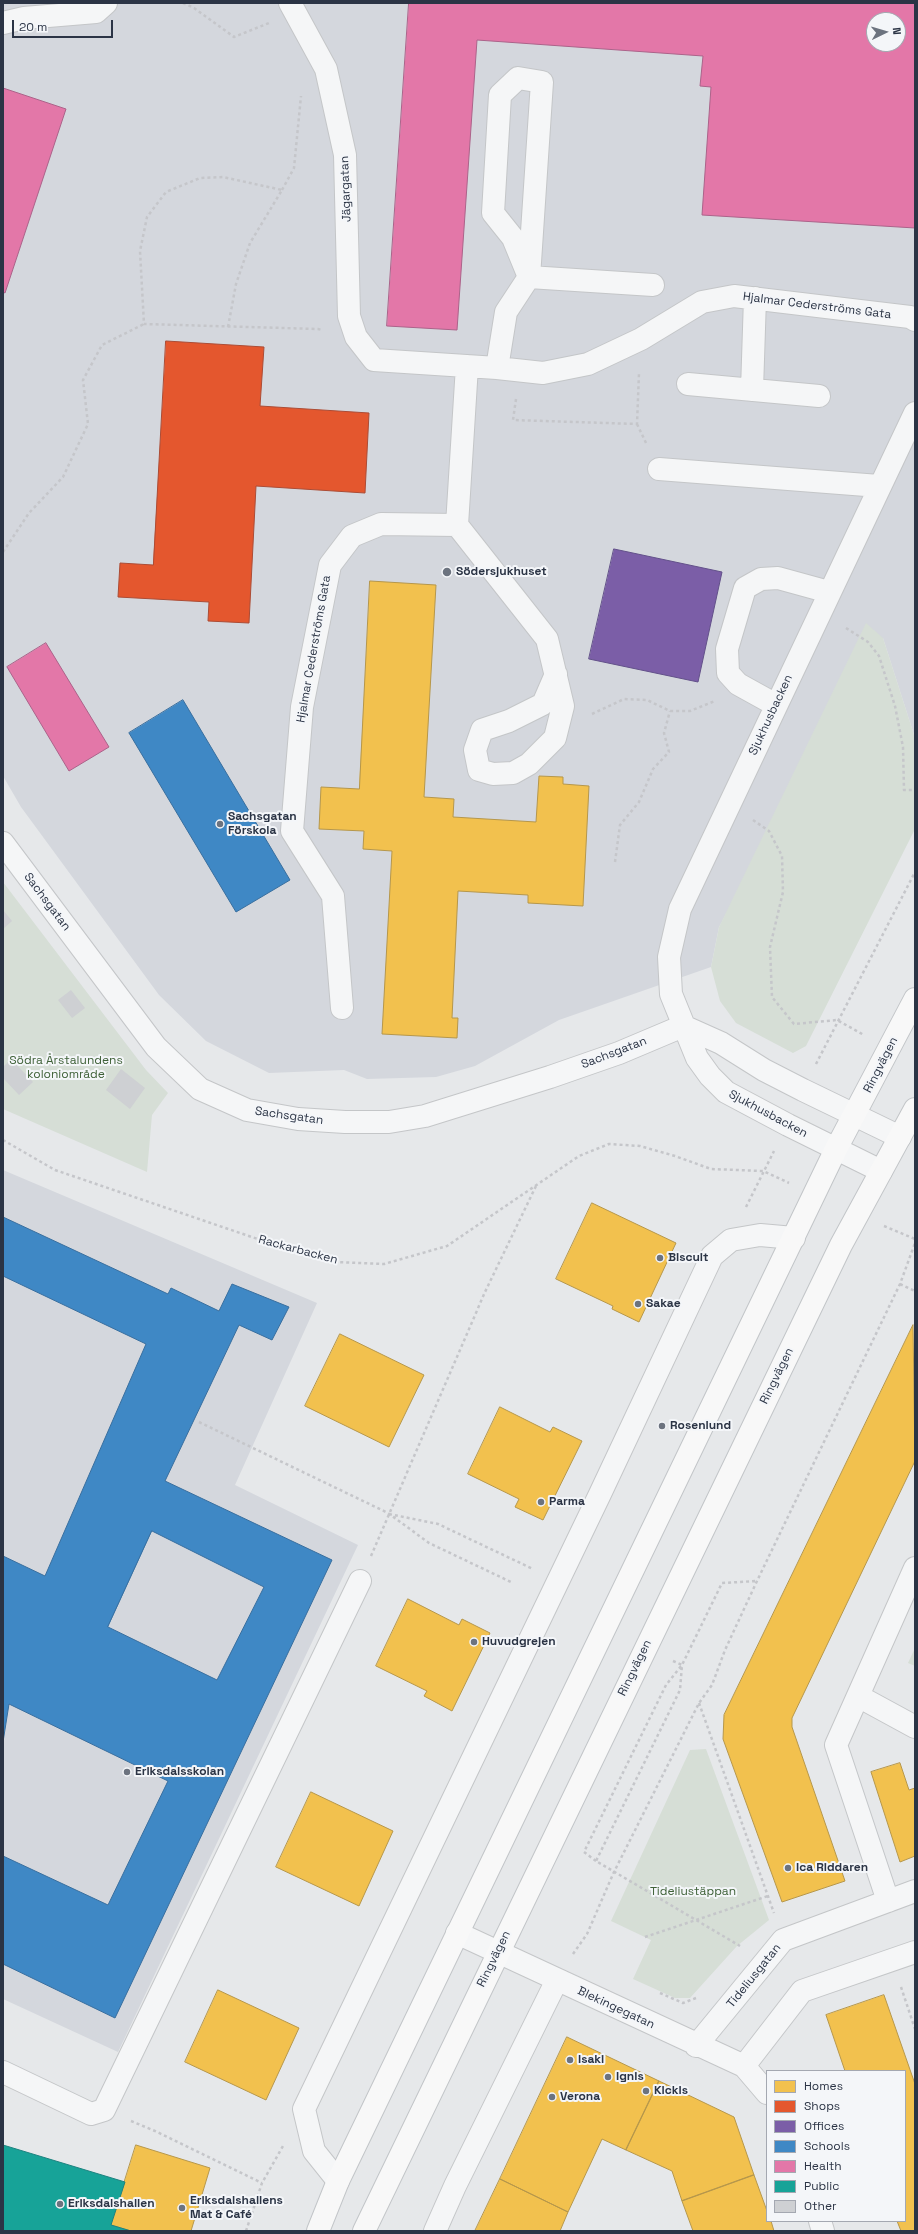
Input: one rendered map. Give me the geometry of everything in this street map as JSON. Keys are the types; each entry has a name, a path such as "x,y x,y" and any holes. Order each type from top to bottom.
{"main road":[{"name":"Ringvägen","path":"318,2231 338,2181 836,1149 915,999"},
{"name":"Ringvägen","path":"364,2231 497,1952 841,1245 915,1109"}],"street":[{"path":"3,23 24,18 96,12 106,3"},
{"name":"Jägargatan","path":"290,3 326,69 345,155 349,316 356,337"},
{"path":"497,368 506,312 529,277 542,82 518,78 500,95 494,213 513,238 529,277"},
{"path":"529,277 653,285"},
{"name":"Hjalmar Cederströms Gata","path":"356,337 374,360 497,368 543,373 588,364 641,339 702,302 734,296 910,317 915,320"},
{"path":"752,390 755,298"},
{"path":"467,366 457,525 547,639 556,674 563,706 555,738 529,764 513,773 493,774 479,770 475,750 482,730 509,721 543,704 556,674"},
{"path":"688,384 819,396"},
{"name":"Sjukhusbacken","path":"881,1171 788,1126 726,1092 710,1076 697,1058 682,1026 671,994 669,957 680,909 879,486 915,413"},
{"path":"659,469 879,486"},
{"name":"Hjalmar Cederströms Gata","path":"342,1008 333,896 292,831 302,707 330,565 352,536 380,524 457,525"},
{"path":"776,705 738,684 728,672 727,649 745,588 761,578 778,578 829,592"},
{"name":"Sachsgatan","path":"3,843 156,1047 200,1089 247,1110 298,1119 345,1122 389,1122 425,1116 550,1077 619,1053 682,1026"},
{"path":"682,1026 721,1044 764,1070 803,1090 900,1136"},
{"path":"338,2181 314,2152 304,2110 712,1256 731,1240 760,1236 794,1238"},
{"path":"888,1901 836,1745 915,1568"},
{"path":"3,2072 91,2114 104,2110 360,1581"},
{"path":"858,1696 915,1727"},
{"name":"Tideliusgatan","path":"696,2046 783,1940 915,1891"},
{"name":"Blekingegatan","path":"457,1933 696,2046 744,2066 766,2092"},
{"path":"744,2066 802,1991 915,1952"},
{"path":"435,2231 455,2186 557,1980"}],"path":[{"path":"183,3 194,8 234,36 271,22 274,28"},
{"path":"228,327 236,284 250,243 294,168 301,89"},
{"path":"144,324 140,251 147,217 166,192 200,178 223,177 282,190"},
{"path":"3,552 29,513 63,477 88,424 83,380 102,345 144,324 318,329"},
{"path":"527,420 637,424 641,339"},
{"path":"820,612 868,642 879,656 895,706 903,747 904,790 915,790"},
{"path":"588,715 624,699 647,700 670,711 690,711 711,704 738,684"},
{"path":"615,862 620,825 639,802 653,769 669,752 664,733 670,711"},
{"path":"729,804 769,831 782,856 783,892 770,947 772,997 794,1024 837,1020"},
{"path":"803,1090 837,1020 915,872"},
{"path":"731,1240 763,1171 788,1126"},
{"name":"Rackarbacken","path":"3,1140 55,1170 290,1250 337,1262 384,1264 447,1246 579,1156 609,1144 640,1146 675,1156 711,1169 744,1169 763,1171"},
{"path":"360,1581 388,1513 485,1292 537,1186"},
{"path":"557,1980 587,1934 614,1872 699,1703 712,1685 725,1650 757,1581 900,1284 915,1243"},
{"path":"900,1284 915,1291"},
{"path":"199,1422 388,1513 429,1542 511,1582"},
{"path":"388,1513 438,1524 520,1562"},
{"path":"741,1947 614,1872 584,1852 666,1685 682,1666 722,1583 757,1581"},
{"path":"673,1661 682,1666"},
{"path":"596,1861 680,1690 682,1666"},
{"path":"699,1703 783,1940"},
{"path":"645,1937 768,1896"},
{"path":"736,1952 746,1942"},
{"path":"574,1954 580,1957"},
{"path":"891,1960 915,2029"},
{"path":"654,1990 683,2003 697,1998"},
{"path":"246,2231 262,2183 304,2110"},
{"path":"155,2131 262,2183"}],"shaded area":[{"name":"Södersjukhuset","path":"3,3 915,3 915,738 883,638 719,927 711,967 559,1020 475,1066 436,1077 367,1079 344,1070 269,1073 206,1041 159,995 21,807 3,776"},
{"name":"Eriksdalsskolan","path":"3,1170 317,1303 235,1485 358,1545 118,2052 3,1999"}],"green space":[{"path":"866,623 883,638 915,738 915,829 806,1046 793,1053 736,1023 720,1001 711,967 719,927"},
{"name":"Södra Årstalundens koloniområde","path":"3,882 146,1070 168,1093 152,1115 147,1172 3,1109"},
{"path":"915,1648 915,1666 908,1663"},
{"name":"Tideliustäppan","path":"706,1749 769,1920 737,1946 690,1998 675,1998 633,1979 651,1940 611,1921 690,1750"}],"building: Homes":[{"path":"370,581 436,585 424,797 454,799 453,817 536,822 539,776 563,777 563,784 589,786 583,906 528,903 528,895 458,891 452,1018 458,1018 457,1038 382,1034 392,851 363,849 364,831 319,829 321,787 359,789"},
{"path":"592,1203 676,1243 639,1322 612,1309 613,1306 556,1279"},
{"path":"913,1325 915,1461 792,1718 792,1727 845,1881 782,1902 723,1739 724,1715"},
{"path":"340,1334 424,1375 389,1447 305,1406"},
{"path":"500,1407 550,1432 553,1427 582,1441 543,1520 515,1507 519,1499 468,1474"},
{"path":"408,1599 459,1625 462,1619 490,1633 452,1711 424,1696 427,1691 376,1666"},
{"path":"900,1763 909,1790 915,1788 915,1856 900,1862 871,1772"},
{"path":"311,1792 393,1831 359,1906 276,1867"},
{"path":"218,1990 299,2028 266,2100 185,2062"},
{"path":"884,1995 915,2084 915,2231 901,2231 897,2222 906,2222 906,2070 845,2070 826,2015"},
{"path":"567,2037 659,2081 626,2150 602,2139 568,2212 500,2179"},
{"path":"659,2081 734,2117 754,2175 682,2201 672,2171 626,2150"},
{"path":"136,2145 210,2168 191,2231 131,2231 111,2225"},
{"path":"754,2175 766,2208 766,2222 771,2222 774,2231 693,2231 682,2201"},
{"path":"500,2179 568,2212 560,2231 475,2231"}],"building: Shops":[{"path":"166,341 264,347 260,406 369,413 365,493 256,486 249,623 208,621 209,602 118,597 120,563 153,565"}],"building: Offices":[{"path":"614,549 722,572 698,682 589,659"}],"building: Schools":[{"name":"Sachsgatan Förskola","path":"183,700 290,880 236,912 129,733"},
{"path":"3,1217 168,1294 171,1288 219,1311 232,1284 289,1307 272,1340 239,1325 165,1481 332,1560 115,2018 3,1964 3,1856 108,1905 168,1781 9,1704 3,1742 3,1556 45,1576 146,1344 3,1276","holes":["152,1531 264,1587 217,1680 108,1627"]}],"building: Health":[{"path":"409,3 915,3 915,228 702,215 711,87 700,86 703,56 477,40 457,330 387,326"},
{"path":"3,88 66,109 5,293 3,292"},
{"path":"46,643 109,747 69,771 7,667"}],"building: Public":[{"name":"Eriksdalshallen","path":"3,2145 125,2182 111,2225 131,2231 3,2231"}],"building: Other":[{"path":"3,910 12,921 3,929"},
{"path":"71,990 85,1008 72,1018 58,1000"},
{"path":"11,1059 33,1082 19,1095 3,1078 3,1067"},
{"path":"121,1069 145,1088 130,1109 106,1090"}],"place":[{"name":"Södersjukhuset","path":"447,572"},
{"name":"Sachsgatan Förskola","path":"220,824"},
{"name":"Biscuit","path":"660,1258"},
{"name":"Sakae","path":"638,1304"},
{"name":"Rosenlund","path":"662,1426"},
{"name":"Parma","path":"541,1502"},
{"name":"Huvudgrejen","path":"474,1642"},
{"name":"Eriksdalsskolan","path":"127,1772"},
{"name":"Ica Riddaren","path":"788,1868"},
{"name":"Isaki","path":"570,2060"},
{"name":"Ignis","path":"608,2077"},
{"name":"Kickis","path":"646,2091"},
{"name":"Verona","path":"552,2097"},
{"name":"Eriksdalshallen","path":"60,2204"},
{"name":"Eriksdalshallens Mat & Café","path":"182,2208"}]}
